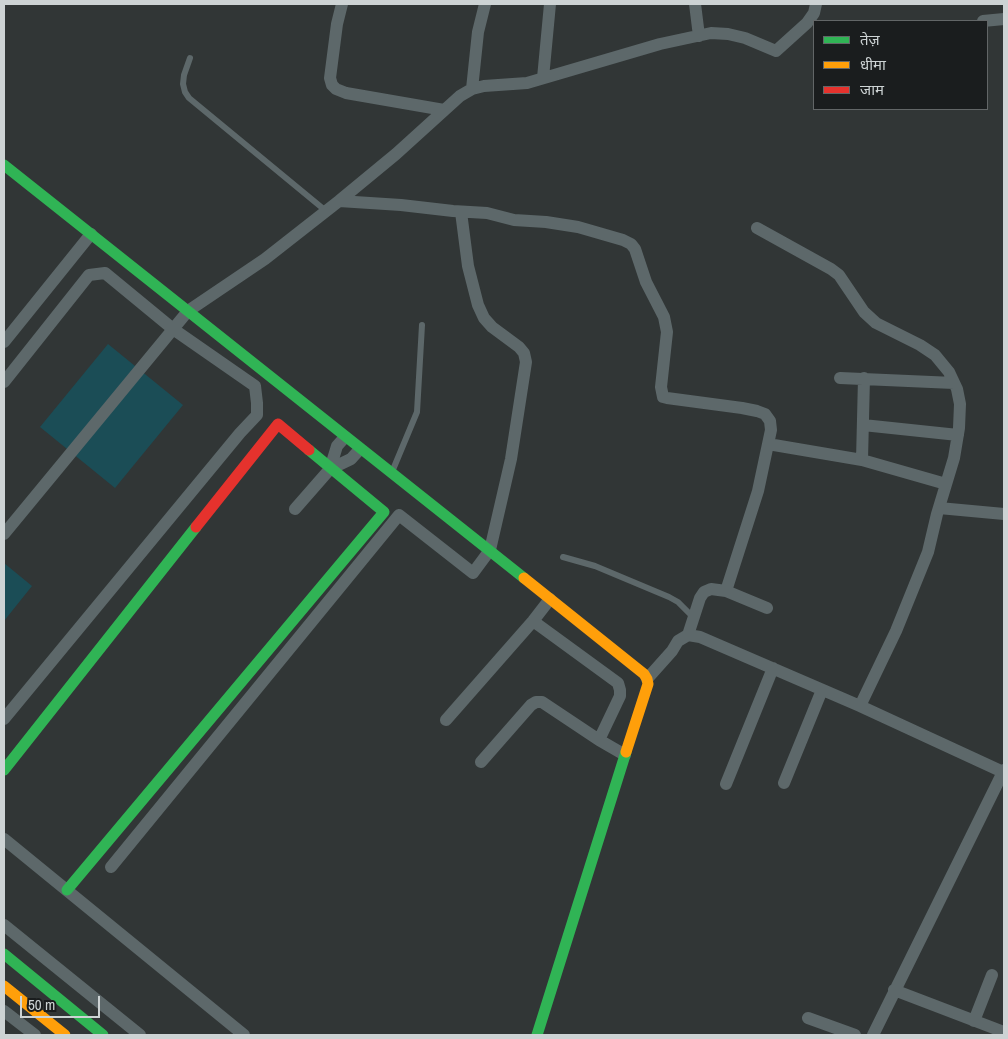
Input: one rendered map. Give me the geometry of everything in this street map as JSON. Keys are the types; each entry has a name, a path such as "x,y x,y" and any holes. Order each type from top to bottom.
{"street":[{"path":"342,4 337,24 330,78 332,85 346,93 444,110"},
{"path":"472,89 478,32 485,4"},
{"path":"543,78 550,4"},
{"path":"695,4 699,36"},
{"path":"4,534 188,311 265,259 339,202 460,96 472,89 484,86 527,83 660,44 711,33 745,38 776,51 807,23 814,13 816,4"},
{"path":"988,20 1004,18"},
{"path":"4,165 644,674 648,684 537,1035"},
{"path":"339,202 401,205 486,213 514,220 578,227 631,244 635,249 646,282 664,317 667,332 661,387 662,396 757,411 765,414 770,421 771,430 758,491 726,591"},
{"path":"111,867 398,515 472,572 490,550 511,459 526,362 524,353 492,327 484,318 478,305 468,266 461,212"},
{"path":"756,228 835,272 845,283 864,312 876,323 920,345 935,355 949,372 957,389 960,404 958,436 954,458 928,552 896,631 860,706"},
{"path":"4,342 91,234"},
{"path":"4,382 90,275 105,273 173,329 255,386 257,403 256,416 4,719"},
{"path":"840,378 954,383"},
{"path":"862,460 864,378"},
{"path":"4,770 278,424 384,512 67,890"},
{"path":"863,424 958,436"},
{"path":"295,509 330,469 337,446 345,437"},
{"path":"768,444 862,460 946,484"},
{"path":"330,469 352,459 360,449"},
{"path":"939,508 1004,514"},
{"path":"647,679 672,651 678,641 688,635 700,598 704,592 711,588 726,591 767,608"},
{"path":"446,720 533,622 550,599"},
{"path":"533,622 618,683 620,696 599,740"},
{"path":"688,635 700,638 773,668 1004,771 872,1035"},
{"path":"726,784 773,668"},
{"path":"784,782 822,690"},
{"path":"481,762 531,705 536,702 542,702 625,755"},
{"path":"4,839 244,1035"},
{"path":"4,925 140,1035"},
{"path":"4,954 103,1035"},
{"path":"974,1020 992,975"},
{"path":"4,986 65,1035"},
{"path":"894,990 1004,1032"},
{"path":"4,1011 35,1035"},
{"path":"808,1018 856,1035"}],"lane":[{"path":"190,58 184,74 183,84 189,98 326,211"},
{"path":"392,473 417,412 422,325"},
{"path":"563,557 595,566 669,597 678,602 694,617"}],"shaded area":[{"path":"108,344 183,405 115,488 40,427"},
{"path":"4,563 32,586 4,621"}],"traffic: fast":[{"path":"4,165 524,578"},
{"path":"67,890 384,512 309,450"},
{"path":"4,770 196,527"},
{"path":"537,1035 626,752"},
{"path":"4,954 103,1035"}],"traffic: slow":[{"path":"524,578 644,674 647,679 648,684 626,752"},
{"path":"4,986 65,1035"}],"traffic: jam":[{"path":"196,527 278,424 309,450"}]}
